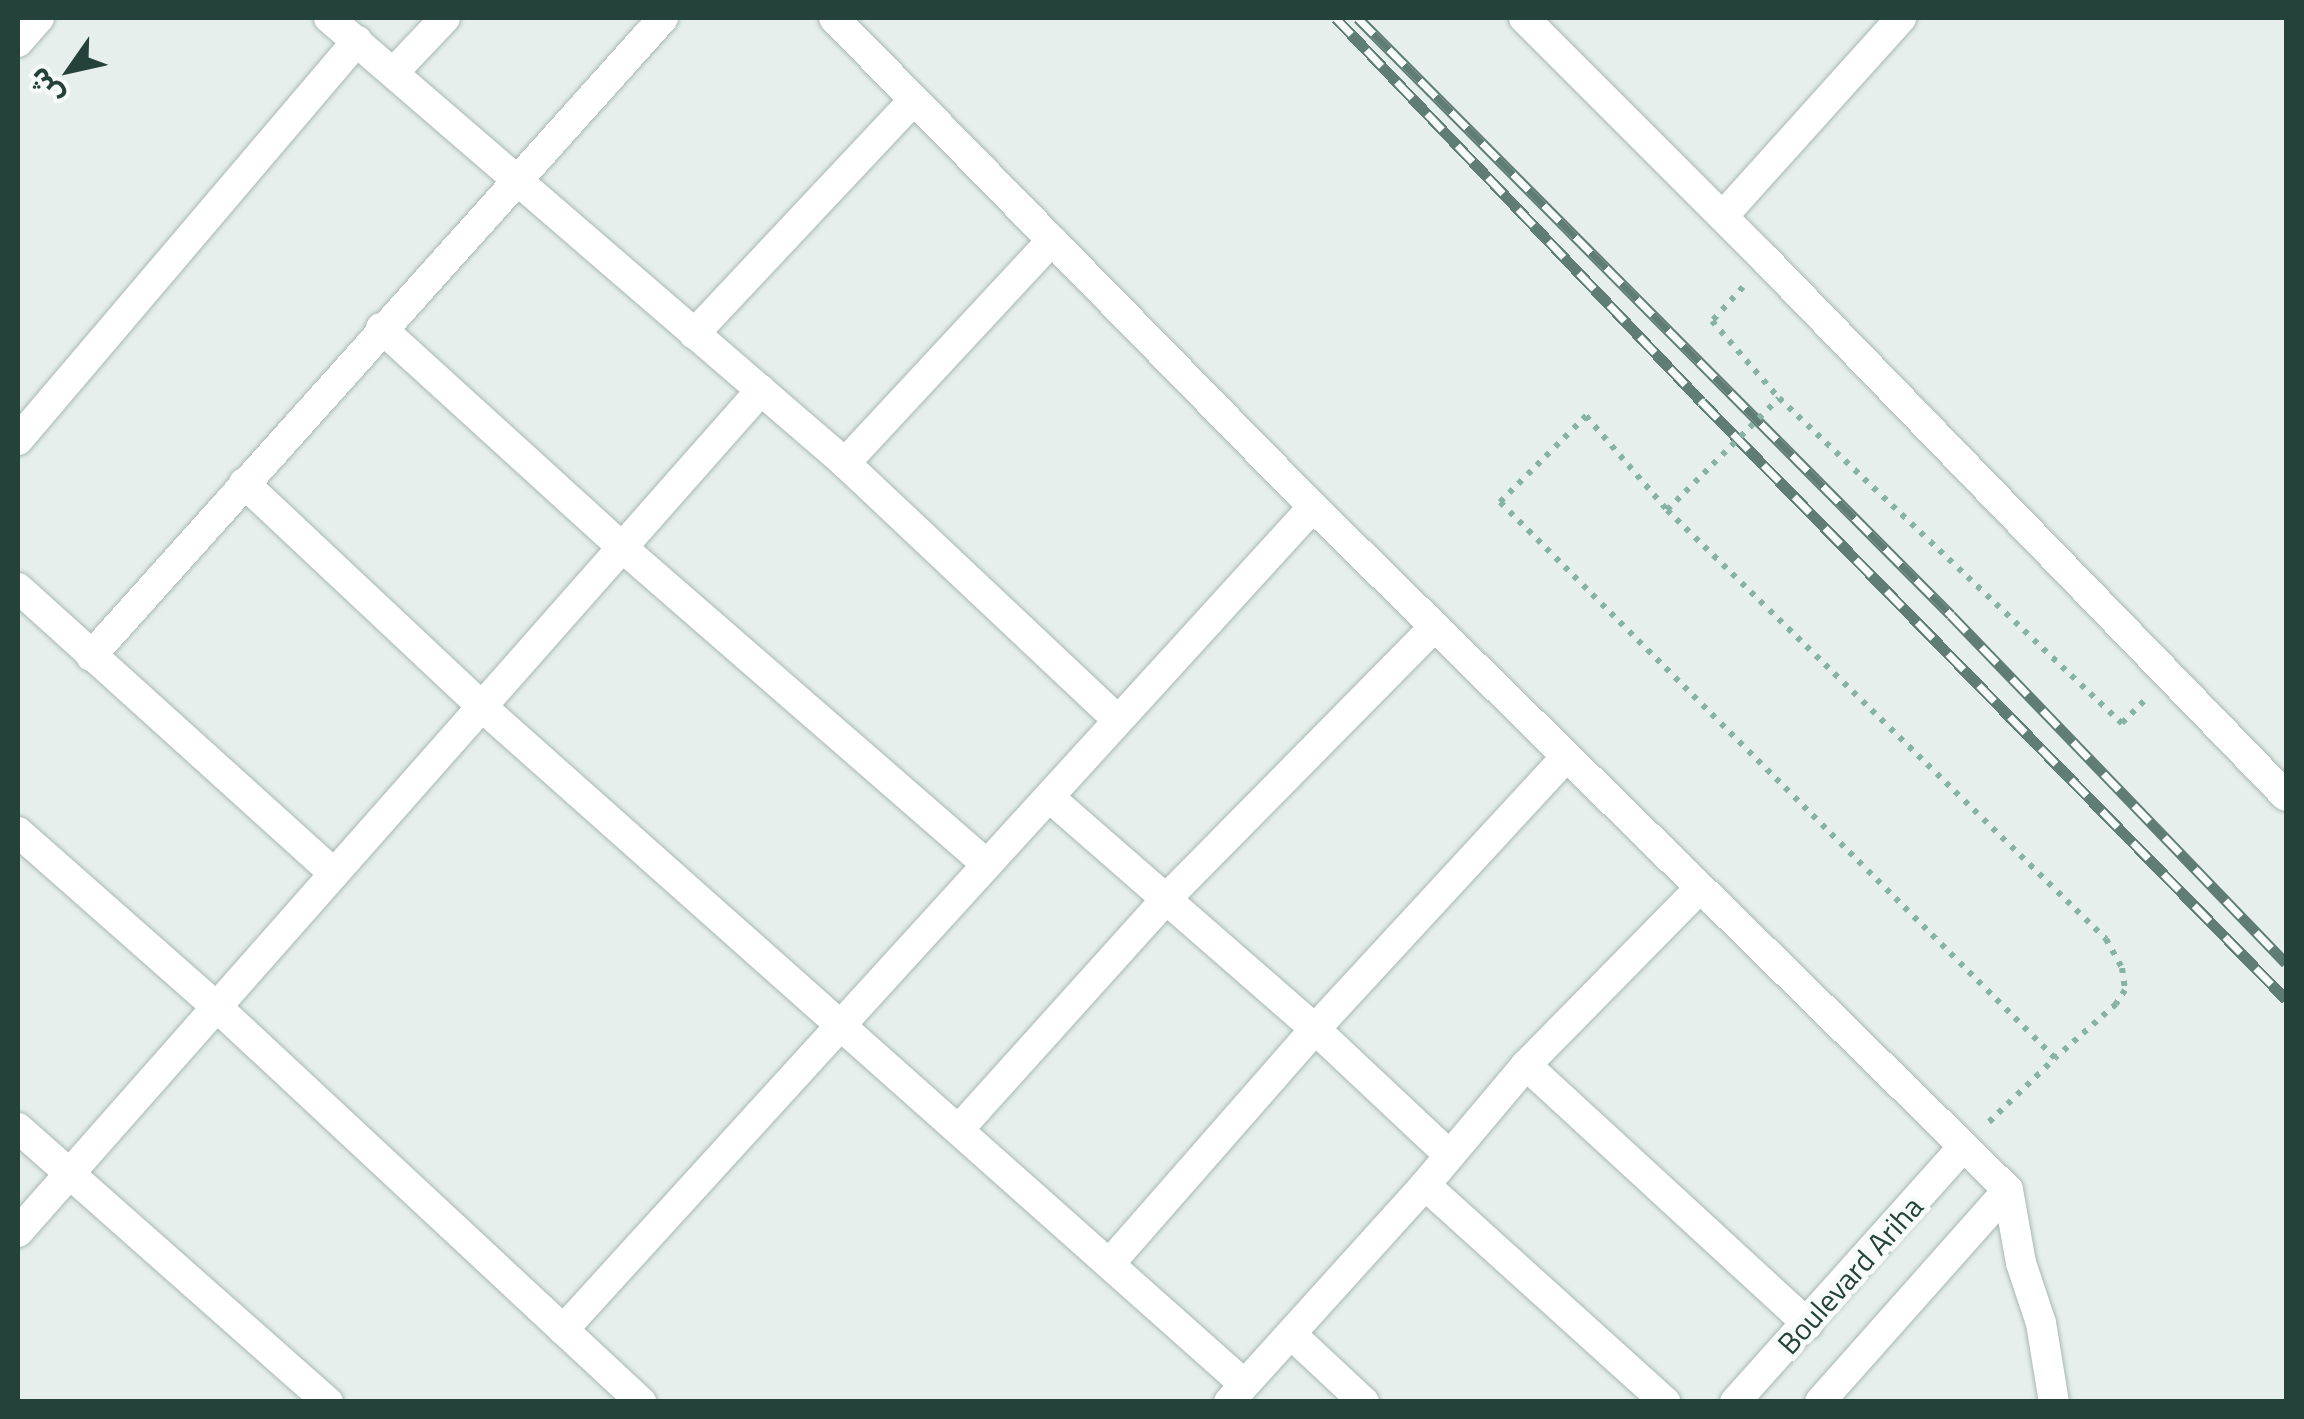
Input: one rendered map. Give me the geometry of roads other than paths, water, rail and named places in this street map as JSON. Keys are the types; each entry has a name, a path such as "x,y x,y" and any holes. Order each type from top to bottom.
{"street":[{"path":"18,42 38,18"},
{"path":"329,18 845,463 1118,720"},
{"path":"394,72 446,18"},
{"path":"90,656 514,178 663,18"},
{"path":"834,18 1313,507 2008,1190 2021,1263 2041,1322 2054,1402"},
{"path":"1524,18 1768,261 2285,791"},
{"path":"1723,216 1901,18"},
{"path":"18,440 357,42"},
{"path":"694,334 914,100"},
{"path":"845,463 1052,240"},
{"path":"381,328 624,549 987,865"},
{"path":"18,1232 219,1009 480,705 624,549 761,390"},
{"path":"244,482 480,705 1111,1262 1236,1393 1425,1185 1526,1065 1700,888"},
{"path":"563,1330 1313,507"},
{"path":"18,588 334,874"},
{"path":"960,1128 1166,899 1434,627"},
{"path":"1111,1262 1315,1030 1566,757"},
{"path":"1049,796 1315,1030 1449,1155"},
{"path":"18,832 219,1009 641,1402"},
{"path":"1526,1065 1808,1324"},
{"path":"18,1128 328,1402"},
{"name":"Boulevard Ariha","path":"1735,1402 1963,1146"},
{"path":"1425,1185 1665,1402"},
{"name":"Boulevard Ariha","path":"1820,1402 2008,1190"},
{"path":"1291,1334 1364,1402"}],"railway":[{"path":"1336,18 1702,402 2286,999"},
{"path":"1358,18 1951,615 2286,963"}]}
